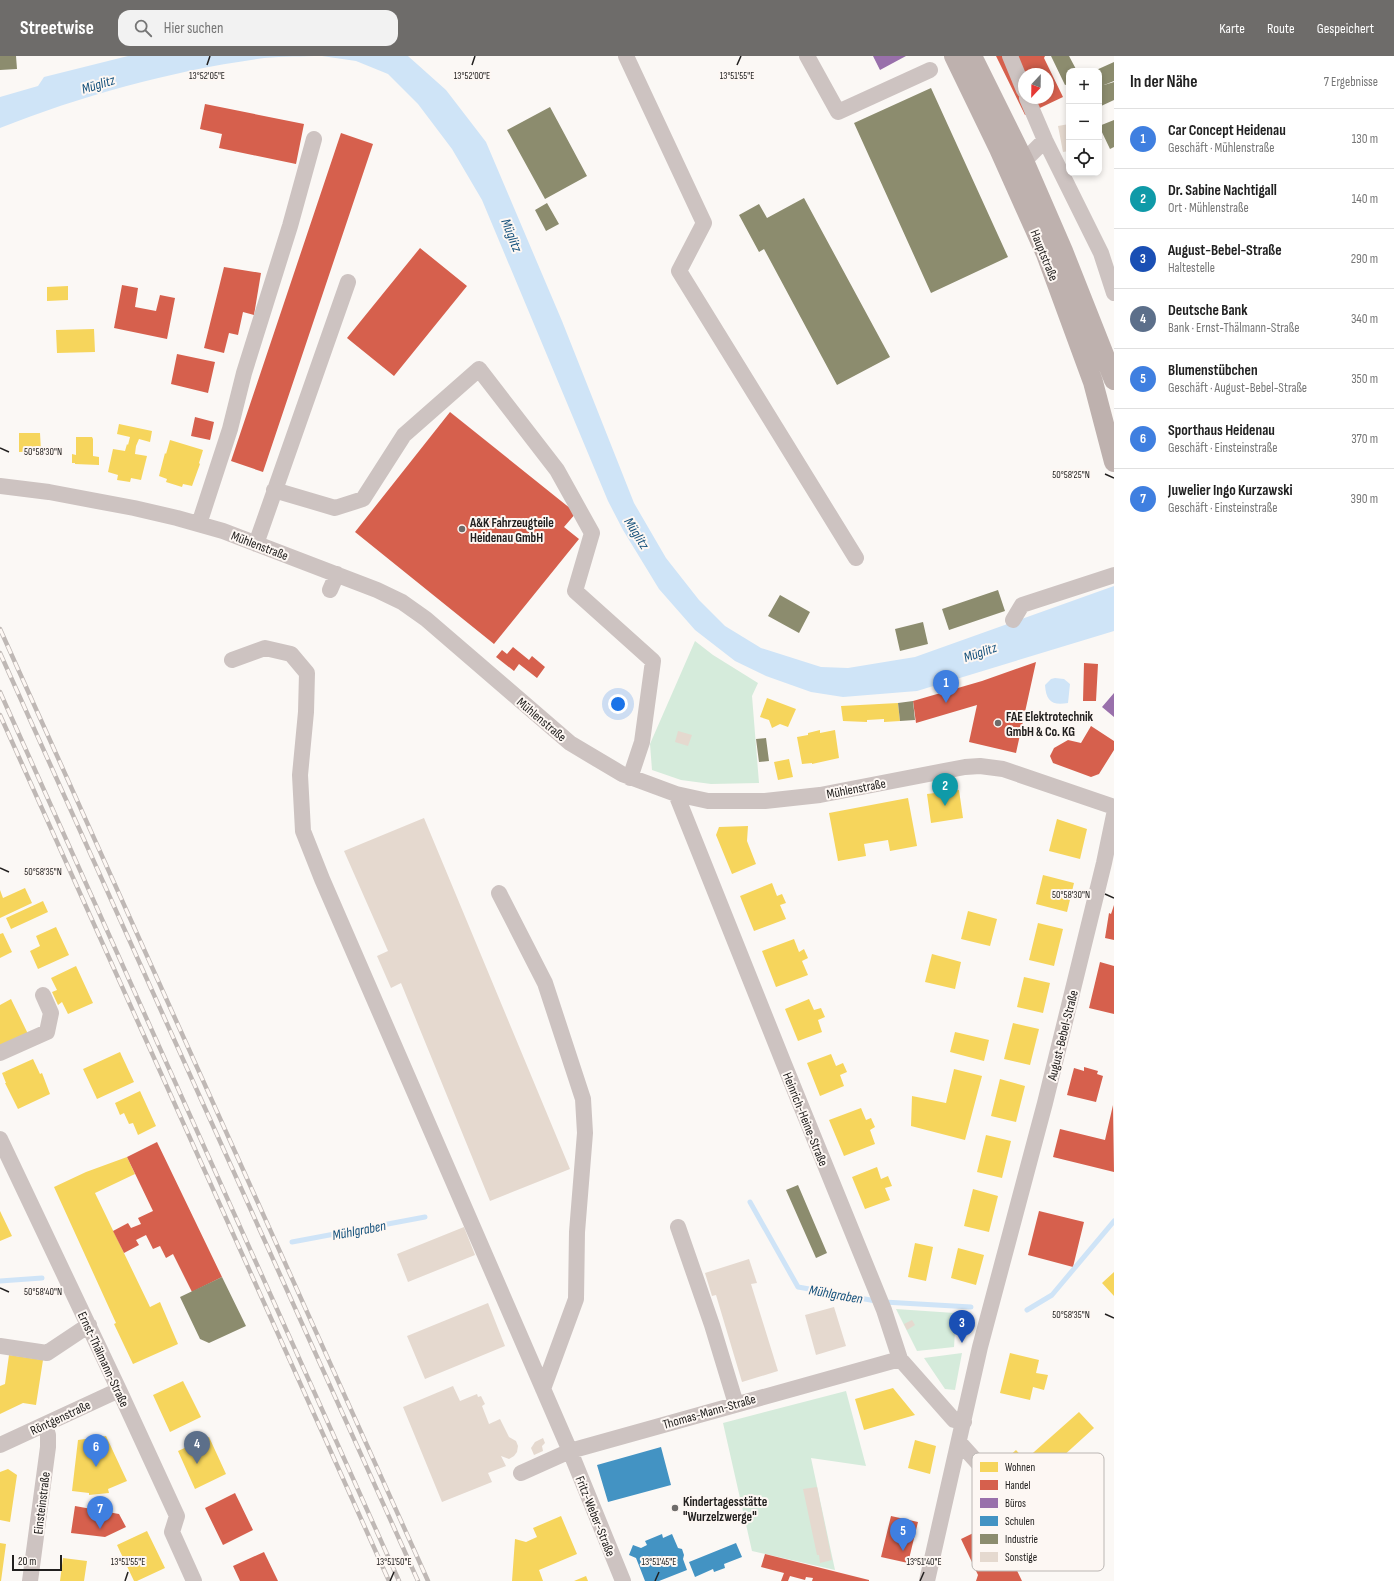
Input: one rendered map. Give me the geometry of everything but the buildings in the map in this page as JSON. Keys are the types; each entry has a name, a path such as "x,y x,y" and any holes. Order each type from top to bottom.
{"main road":[{"name":"Hauptstraße","path":"954,56 999,149 1046,254 1093,382 1114,462"},
{"name":"Hauptstraße","path":"972,56 1024,162 1063,251 1114,377"}],"street":[{"path":"626,56 704,224 679,271 856,558"},
{"path":"807,56 838,112 930,70"},
{"path":"1010,56 1018,75"},
{"path":"1030,104 1045,140 1108,251 1114,293"},
{"path":"199,524 230,429 244,373 290,226 314,139"},
{"path":"1024,162 1045,140"},
{"path":"256,544 348,282"},
{"path":"274,490 334,508 363,499 404,435 479,369 557,470 592,533 575,592 653,661 647,715 642,742 630,778"},
{"name":"Mühlenstraße","path":"0,486 42,491 127,506 199,524 377,590 402,602 426,619 570,742 630,778 676,794 708,801 765,801 820,795 965,767 980,766 1004,769 1114,807"},
{"path":"330,590 337,574"},
{"path":"1013,620 1022,604 1114,575"},
{"name":"Fritz-Weber-Straße","path":"232,660 265,648 291,654 307,673 306,712 300,775 303,831 322,879 570,1451 623,1581"},
{"name":"Heinrich-Heine-Straße","path":"676,794 884,1310 900,1360 954,1420 964,1422"},
{"name":"August-Bebel-Straße","path":"927,1581 980,1347 1045,1103 1104,863 1114,815"},
{"path":"499,893 545,982 583,1099 585,1133 577,1232 576,1299 543,1390"},
{"path":"0,1053 47,1032 51,1013 43,995"},
{"name":"Ernst-Thälmann-Straße","path":"0,1140 89,1325 177,1516 172,1532 194,1581"},
{"path":"678,1227 712,1325 736,1404"},
{"path":"0,1346 46,1353 89,1325"},
{"name":"Thomas-Mann-Straße","path":"521,1473 570,1451 900,1360"},
{"name":"Röntgenstraße","path":"0,1445 119,1390"},
{"name":"Einsteinstraße","path":"30,1581 48,1447 48,1435 45,1425"},
{"path":"959,1442 972,1456"}],"green space":[{"path":"695,641 713,655 758,683 752,696 759,783 711,784 681,780 652,770 650,744"},
{"path":"896,1309 969,1314 967,1325 962,1332 955,1332 954,1347 917,1351"},
{"path":"962,1353 955,1390 945,1389 924,1358"},
{"path":"846,1391 866,1466 811,1458 835,1570 752,1551 723,1423"}],"water":[{"name":"Müglitz","path":"128,56 314,56 257,59 192,70 94,95 30,116 0,128 0,97 38,86 44,77"},
{"name":"Müglitz","path":"322,56 408,56 446,90 486,142 562,321 634,503 666,558 699,600 725,626 761,648 821,667 848,668 915,657 1114,586 1114,631 917,691 843,697 811,692 766,676 735,661 695,630 659,589 623,530 608,501 482,200 452,149 418,104 388,74 356,61"},
{"path":"1051,679 1064,679 1070,684 1068,703 1058,704 1048,699 1045,685"}],"waterway":[{"name":"Mühlgraben","path":"750,1202 798,1287 876,1301"},
{"name":"Mühlgraben","path":"292,1242 425,1217"},
{"name":"Mühlgraben","path":"1027,1310 1052,1295 1114,1221"},
{"name":"Mühlgraben","path":"0,1281 42,1278"},
{"name":"Mühlgraben","path":"884,1302 971,1307"}],"railway":[{"path":"0,629 428,1581"},
{"path":"0,653 418,1581"},
{"path":"0,692 399,1581"},
{"path":"0,715 389,1581"}],"place":[{"name":"A&K Fahrzeugteile Heidenau GmbH","path":"462,529"},
{"name":"Car Concept Heidenau","path":"946,703"},
{"name":"FAE Elektrotechnik GmbH & Co. KG","path":"998,723"},
{"name":"Dr. Sabine Nachtigall","path":"945,806"},
{"name":"August-Bebel-Straße","path":"962,1343"},
{"name":"Deutsche Bank","path":"197,1464"},
{"name":"Sporthaus Heidenau","path":"96,1467"},
{"name":"Kindertagesstätte \"Wurzelzwerge\"","path":"675,1508"},
{"name":"Juwelier Ingo Kurzawski","path":"100,1529"},
{"name":"Blumenstübchen","path":"903,1551"}]}
